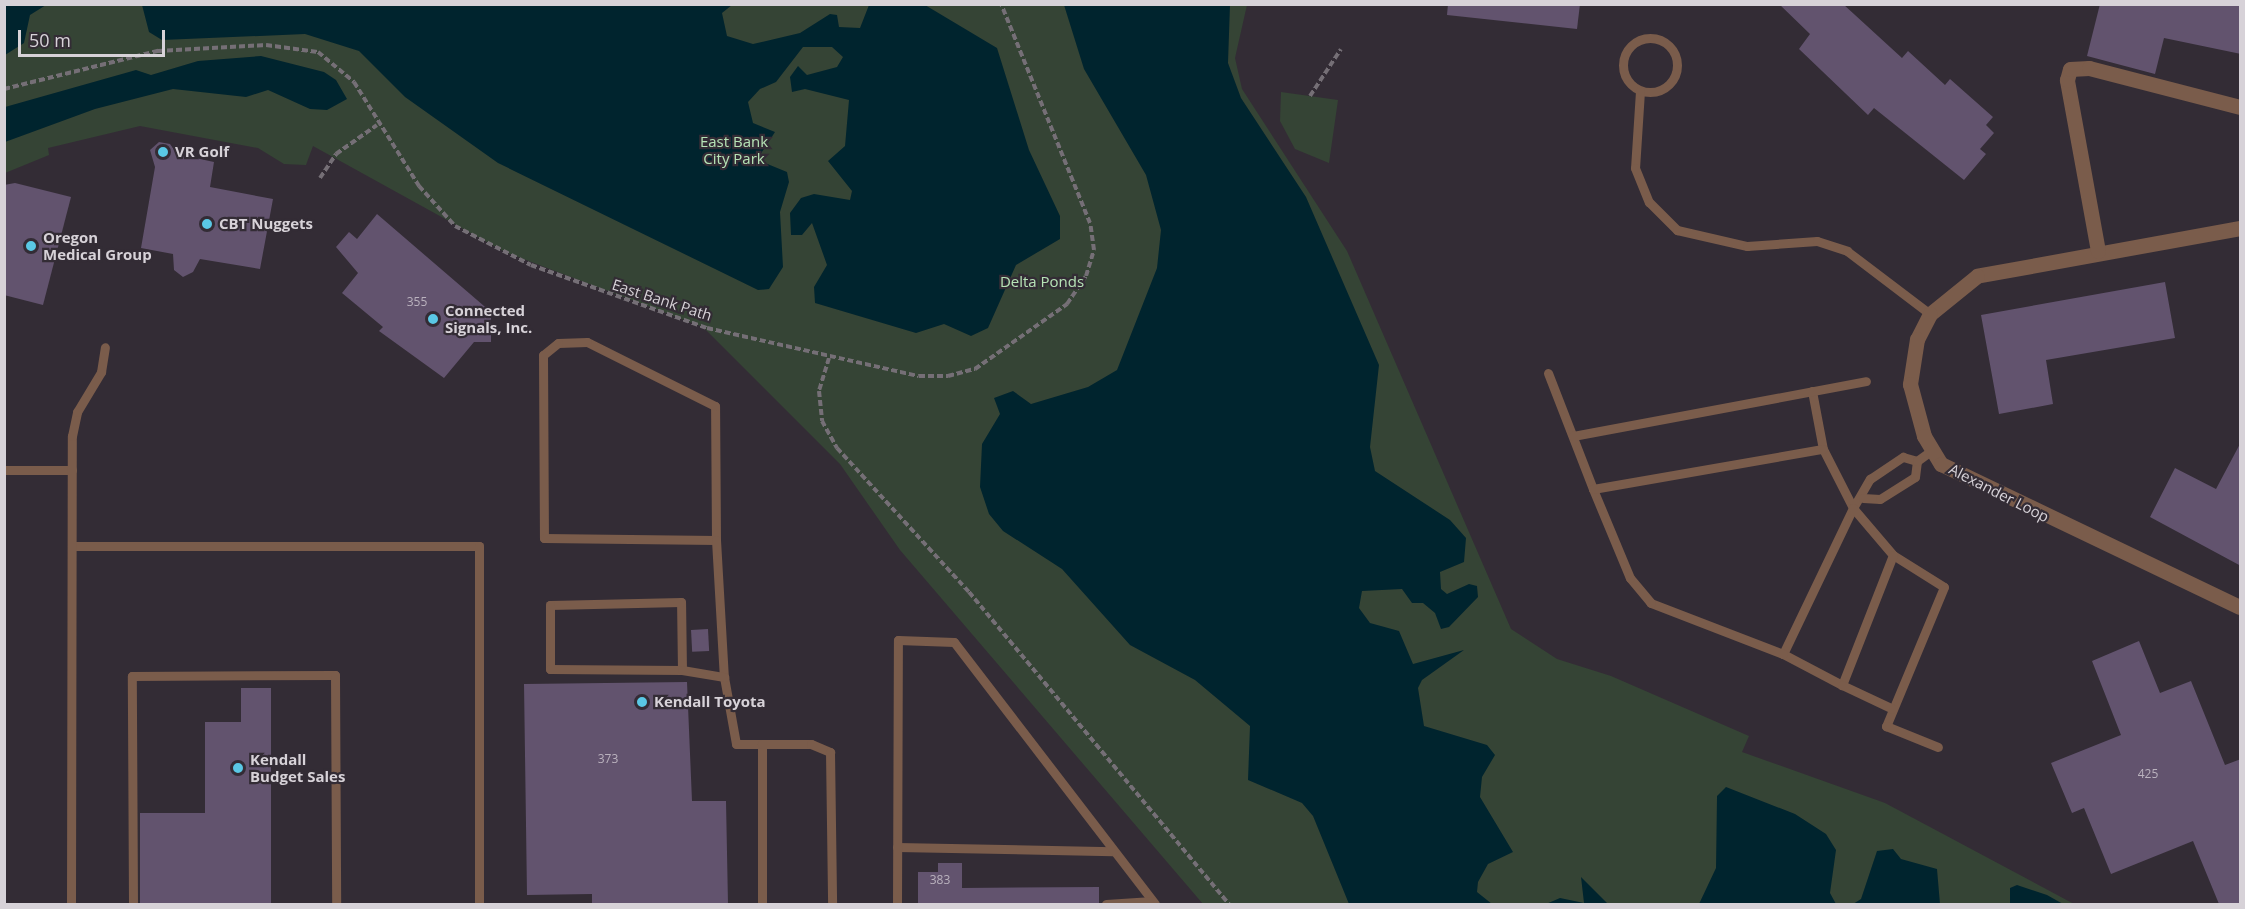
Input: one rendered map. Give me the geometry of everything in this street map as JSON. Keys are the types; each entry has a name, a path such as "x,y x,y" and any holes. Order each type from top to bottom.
{"street":[{"path":"2098,251 2070,69 2089,68 2241,107"},
{"name":"Alexander Loop","path":"2241,228 1989,271 1956,288 1930,314 1917,339 1910,384 1932,450 1941,464 1994,494 2241,607"}],"lane":[{"path":"1640,91 1659,91 1676,73 1674,54 1660,40 1641,39 1624,56 1624,75 1640,91 1635,168 1649,202 1677,230 1747,246 1817,241 1847,251 1930,314"},
{"path":"716,540 544,538 543,355 558,343 587,342 715,406 716,540 724,677 736,744 812,744 830,752 832,904"},
{"path":"71,904 74,424 101,372 105,347"},
{"path":"1548,373 1630,578 1651,603 1782,654 1893,709"},
{"path":"1573,436 1866,381"},
{"path":"1812,391 1823,449 1853,508 1893,555 1944,586 1886,726 1938,747"},
{"path":"1593,489 1823,449"},
{"path":"1863,498 1880,499 1915,477 1917,461 1932,450"},
{"path":"1782,654 1853,508 1863,498 1870,479 1903,457 1917,461"},
{"path":"4,470 72,470"},
{"path":"72,546 479,546 479,904"},
{"path":"1842,685 1893,555"},
{"path":"682,670 681,602 550,605 550,669 682,670 724,677"},
{"path":"897,904 898,640 954,642 1154,903"},
{"path":"133,904 132,676 334,675 336,904"},
{"path":"762,744 762,904"},
{"path":"897,847 1113,851"},
{"path":"1106,904 1154,903"}],"path":[{"name":"East Bank Path","path":"4,89 158,51 266,45 318,52 333,61 371,112 419,186 455,226 606,294 708,328 829,358 919,376 975,369 1067,304 1086,276 1094,250 1090,223 1001,4"},
{"path":"1310,96 1341,49"},
{"path":"320,178 336,154 378,125"},
{"path":"829,358 819,391 822,422 837,448 969,592 1229,904"}],"green space":[{"name":"Delta Ponds","path":"5,5 1247,5 1235,58 1242,89 1347,251 1511,629 1557,659 1611,676 1749,736 1742,752 1885,803 2074,904 1203,904 900,550 840,464 703,327 505,252 313,146 306,165 284,164 258,148 140,126 48,148 49,155 5,173"},
{"path":"1281,92 1338,100 1329,163 1295,149 1280,121"}],"water":[{"path":"5,4 46,5 30,15 24,43 5,55"},
{"name":"East Bank City Park","path":"142,5 732,5 722,13 727,36 753,44 800,33 830,14 837,15 839,27 860,28 869,5 925,5 997,48 1029,150 1060,216 1060,239 1016,265 988,328 971,336 944,324 916,333 815,303 814,287 827,265 812,223 802,235 791,235 790,213 801,198 814,194 850,200 852,191 828,161 845,146 849,100 805,89 792,92 790,77 798,66 807,75 837,67 843,57 832,47 803,47 776,82 760,89 748,102 753,123 775,132 760,155 765,163 787,172 789,182 780,212 783,267 769,289 758,290 498,163 405,97 359,51 305,34 162,40 149,32"},
{"path":"1064,5 1230,5 1228,63 1241,98 1306,197 1379,365 1370,447 1375,471 1450,520 1466,538 1464,562 1440,572 1441,589 1447,594 1469,584 1477,586 1478,597 1449,627 1441,629 1435,613 1423,603 1412,603 1402,589 1362,591 1359,608 1370,623 1399,631 1413,664 1464,650 1422,680 1418,688 1424,726 1487,745 1495,755 1482,777 1480,797 1513,852 1488,864 1478,882 1477,892 1492,904 1349,904 1313,816 1302,803 1248,780 1250,726 1195,680 1130,645 1062,569 1003,531 989,514 980,487 982,444 1000,414 994,398 1013,391 1031,404 1088,387 1117,370 1157,268 1161,230 1146,175 1084,69"},
{"path":"261,56 324,72 336,80 347,99 327,110 310,109 268,90 246,97 173,89 95,109 5,142 5,107 136,70 151,75 198,61"},
{"path":"1726,787 1795,814 1826,834 1836,850 1830,893 1836,904 1699,904 1716,868 1717,796"},
{"path":"1893,849 1901,859 1937,869 1940,904 1853,904 1861,899 1877,851"},
{"path":"1581,877 1608,904 1546,904 1560,898 1584,903"},
{"path":"2017,885 2047,895 2063,904 2010,904 2010,888"}],"building":[{"path":"1448,4 1580,4 1577,29 1447,15"},
{"path":"1779,4 1843,4 1902,58 1908,51 1945,85 1950,79 1993,117 1986,125 1994,133 1980,149 1986,154 1964,180 1874,108 1868,115 1799,49 1810,34"},
{"path":"2100,4 2241,4 2241,54 2164,38 2155,74 2087,56"},
{"name":"CBT Nuggets","path":"159,142 170,144 177,154 214,162 210,187 273,199 260,269 200,259 193,272 183,277 174,270 173,254 141,248 155,167 150,150"},
{"name":"Oregon Medical Group","path":"15,183 71,197 43,305 4,295 4,185"},
{"path":"377,214 491,312 491,342 474,342 444,378 379,331 383,327 342,293 358,273 336,247 349,232 357,239"},
{"path":"2165,282 2175,338 2046,360 2053,404 1999,414 1981,315"},
{"path":"2241,442 2241,566 2150,517 2175,468 2216,489"},
{"path":"708,629 709,651 692,652 691,630"},
{"path":"2139,641 2160,693 2191,681 2225,765 2241,759 2241,904 2219,904 2193,841 2111,874 2084,808 2072,813 2051,763 2121,735 2092,661"},
{"path":"687,682 692,801 726,801 728,904 592,904 592,894 527,895 524,684"},
{"name":"Kendall Budget Sales","path":"241,688 271,688 271,904 140,904 140,813 205,813 205,722 241,722"},
{"path":"938,863 962,863 962,888 1099,887 1099,904 918,904 918,872 938,872"}],"place":[{"name":"VR Golf","path":"163,152"},
{"name":"CBT Nuggets","path":"207,224"},
{"name":"Oregon Medical Group","path":"31,246"},
{"name":"Connected Signals, Inc.","path":"433,319"},
{"name":"Kendall Toyota","path":"642,702"},
{"name":"Kendall Budget Sales","path":"238,768"}]}
